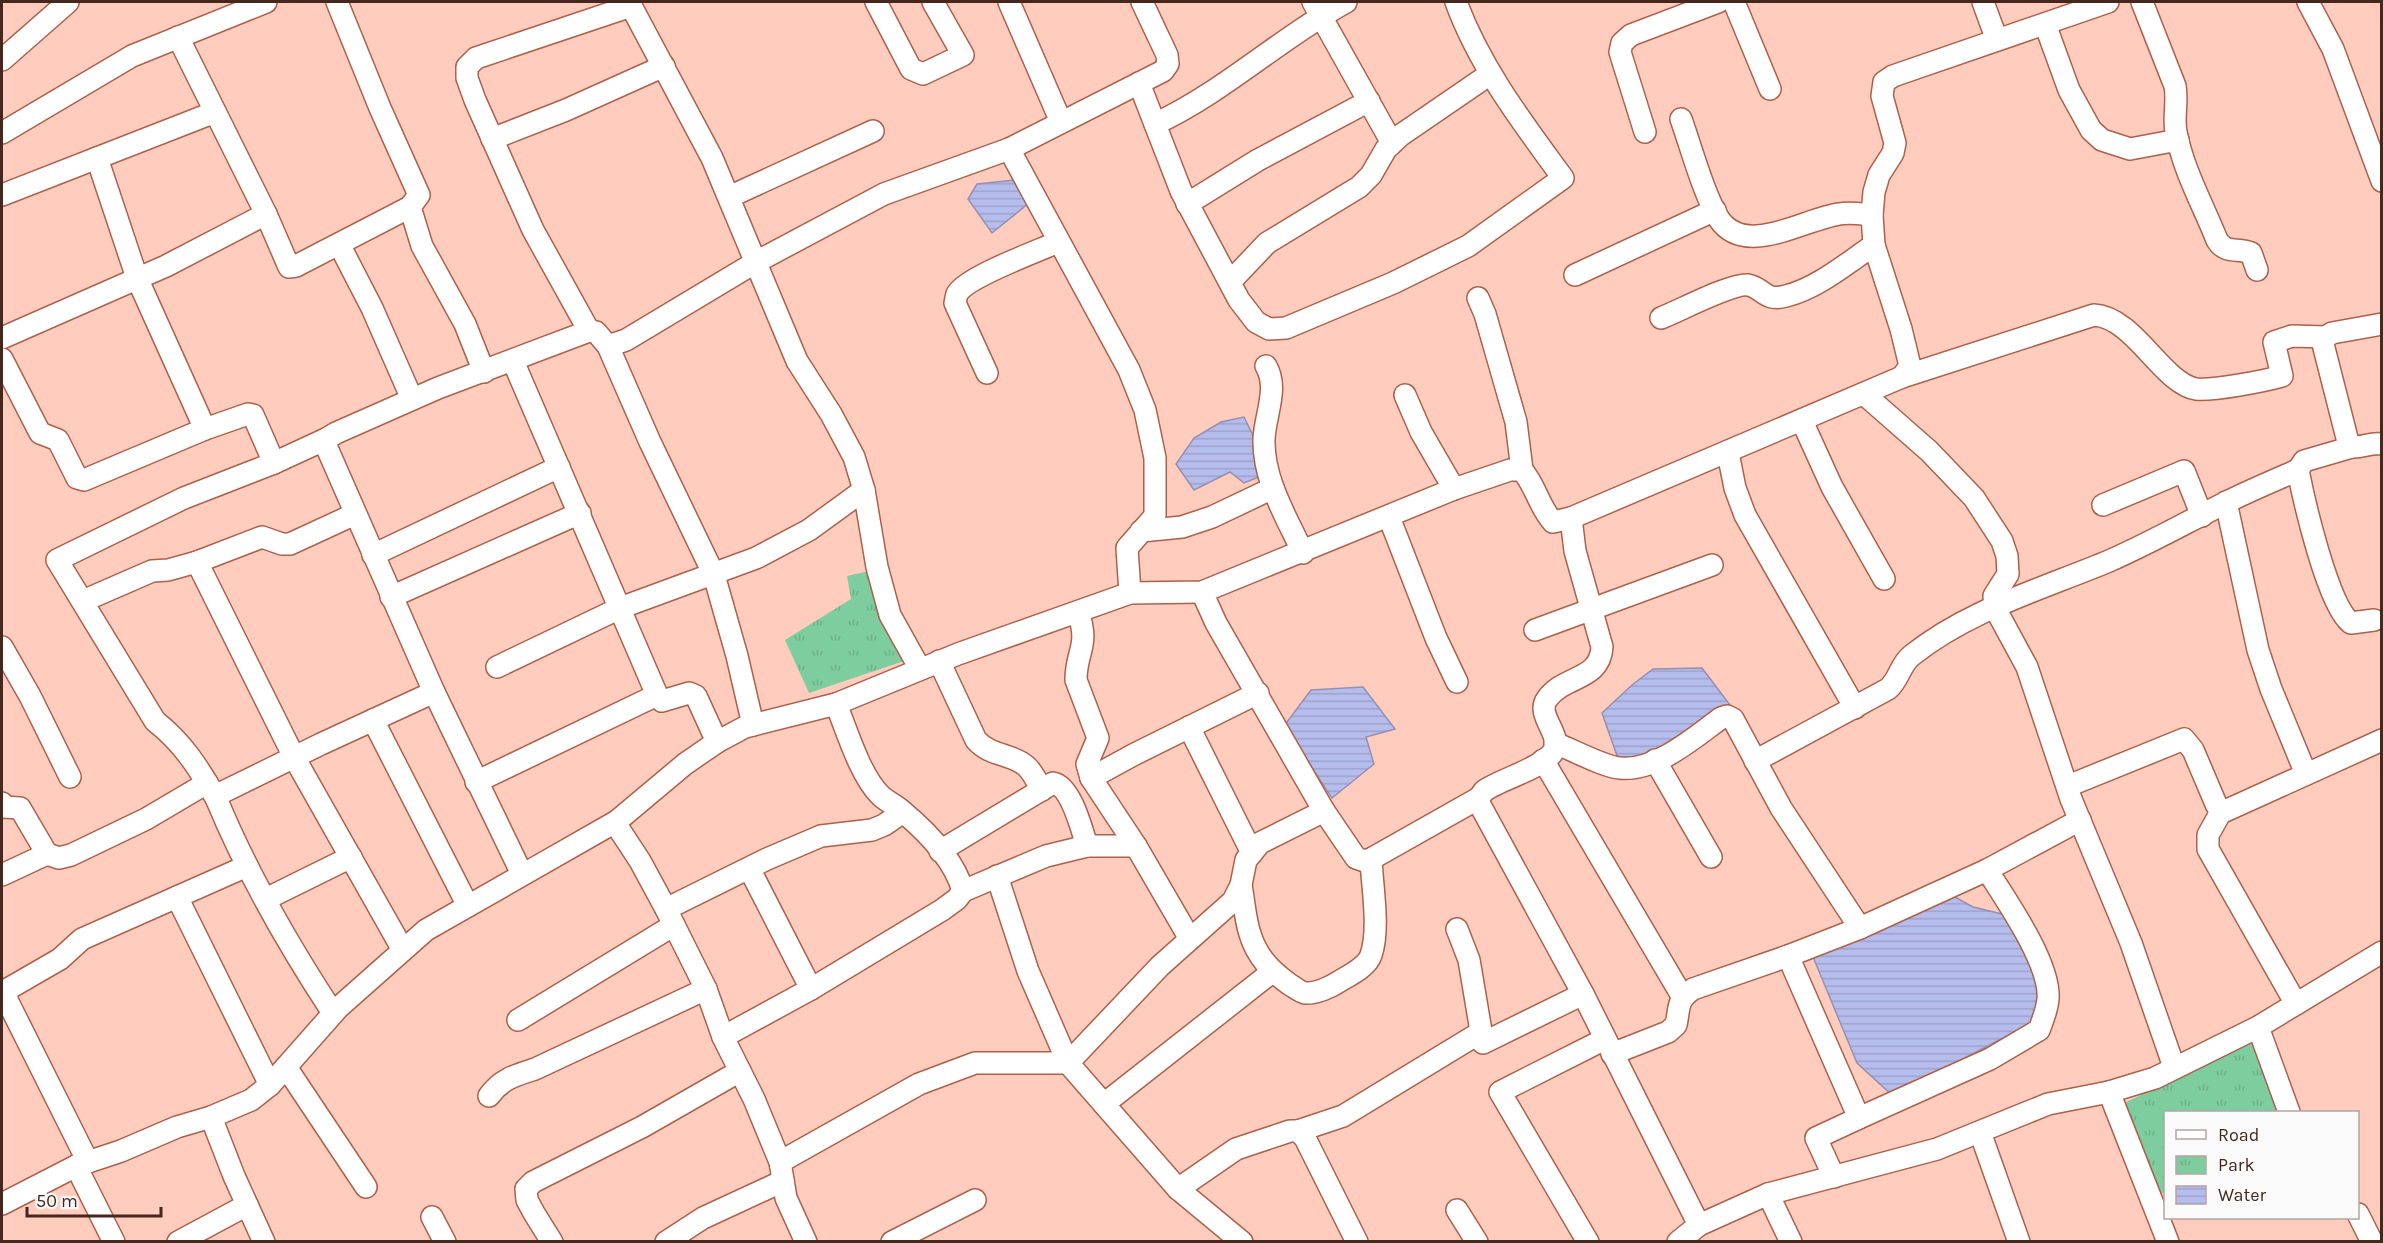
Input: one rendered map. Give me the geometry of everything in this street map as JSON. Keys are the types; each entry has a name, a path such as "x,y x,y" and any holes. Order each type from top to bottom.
{"street":[{"path":"2,60 68,2"},
{"path":"2,133 132,56 266,2"},
{"path":"178,37 290,267 296,266 410,207 419,195 380,108 337,2"},
{"path":"876,2 911,69 923,74 963,55 937,3"},
{"path":"1009,2 1061,122"},
{"path":"608,346 626,340 756,262 884,194 1009,149 1163,71 1168,64 1164,45 1142,2"},
{"path":"1155,124 1184,110 1317,8 1346,2"},
{"path":"1140,83 1187,204 1239,300 1256,322 1269,329 1286,328 1393,283 1468,246 1563,178 1490,74 1466,30 1456,2"},
{"path":"1983,2 1997,40"},
{"path":"1902,377 1910,366 1874,245 1872,215 1874,192 1879,175 1893,153 1894,143 1882,96 1884,82 1893,76 2108,2"},
{"path":"2142,2 2169,65 2175,86 2177,96 2175,120 2178,140 2217,240 2221,247 2228,250 2246,250 2251,253 2257,270"},
{"path":"2308,2 2333,49 2382,181"},
{"path":"590,331 533,230 467,78 467,67 476,58 630,4 712,158 797,361 831,414 854,457 864,490 877,567 890,615 929,665 976,740 992,753 1024,764 1042,790"},
{"path":"1645,132 1620,52 1622,43 1631,35 1736,4 1770,89"},
{"path":"1317,8 1392,143"},
{"path":"2045,24 2069,90 2091,130 2102,140 2130,149 2178,140"},
{"path":"492,139 566,110 664,66"},
{"path":"1230,282 1267,243 1359,187 1371,176 1386,148 1392,143 1490,74"},
{"path":"1187,204 1258,160 1369,101"},
{"path":"2,195 215,112"},
{"path":"1681,119 1715,210 1720,220 1732,231 1742,236 1758,237 1841,213 1872,215"},
{"path":"729,197 873,131"},
{"path":"1009,149 1129,370 1145,410 1155,458 1155,516 1127,548 1130,593"},
{"path":"97,158 137,278 205,429"},
{"path":"410,207 422,246 465,324 484,372"},
{"path":"1575,274 1715,210"},
{"path":"2,338 166,266 266,214"},
{"path":"987,374 955,303 957,293 966,284 1058,242"},
{"path":"339,244 372,308 412,399"},
{"path":"1661,318 1731,288 1746,285 1756,288 1767,297 1783,297 1796,293 1821,280 1874,245"},
{"path":"1478,298 1485,314 1516,422 1522,470 1533,483 1544,510 1553,522 1571,518 1728,453 1902,377 2094,315 2105,316 2118,324 2182,384 2197,389 2266,381 2282,376 2274,342 2292,336 2326,337"},
{"path":"2352,447 2348,442 2323,344 2326,337 2332,333 2382,324"},
{"path":"333,1013 307,974 247,866 212,791 189,753 155,720 57,560 184,498 274,463 412,399 590,331 596,332 608,346 650,442 714,575 737,656 753,725"},
{"path":"2,359 40,433 58,440 77,478 84,480 205,429 248,414 253,415 274,463"},
{"path":"513,361 657,695 662,701 689,693 696,696 717,742"},
{"path":"1266,366 1270,373 1272,389 1264,436 1264,460 1303,553"},
{"path":"1863,394 1929,451 1974,498 2002,541 2007,556 2008,573 1994,596 1995,608 2027,667 2080,820 2131,943 2174,1067"},
{"path":"1405,395 1421,432 1454,489"},
{"path":"1802,421 1832,487 1884,579"},
{"path":"326,440 327,448 391,597 476,782 522,874"},
{"path":"1755,761 1888,689 1897,681 1909,658 1943,634 1995,608 2169,534 2226,502 2298,470 2304,461 2352,447 2382,444"},
{"path":"1728,453 1735,488 1745,515 1855,708"},
{"path":"373,555 559,467"},
{"path":"2,1204 82,1164 251,1100 270,1085 333,1013 426,930 617,821 621,815 660,786 684,764 717,742 753,725 836,704 929,665 1130,593 1202,592 1303,553 1454,489 1510,470 1522,470"},
{"path":"2298,470 2323,570 2342,612 2351,623 2379,625"},
{"path":"2103,505 2184,471 2202,516"},
{"path":"1141,531 1182,526 1212,517 1274,488"},
{"path":"497,667 620,608 756,558 809,530 864,490"},
{"path":"2226,502 2258,650 2271,689 2306,774"},
{"path":"391,597 580,513"},
{"path":"83,602 152,571 168,570 197,562 262,537 282,544 290,544 356,514"},
{"path":"1389,517 1436,638 1457,682"},
{"path":"1202,592 1216,623 1324,811 1351,853 1359,860 1371,859 1479,798 1489,787 1535,766 1553,752 1555,743 1544,709 1547,699 1561,687 1598,666 1602,658 1602,647 1575,551 1571,518"},
{"path":"197,562 294,757 403,950"},
{"path":"1535,630 1712,565"},
{"path":"1077,612 1084,629 1084,641 1076,670 1076,680 1098,738 1087,764 1091,778 1136,846 1190,939"},
{"path":"2,647 30,696 70,777"},
{"path":"2,806 20,808 47,854 59,858 72,855 146,819 212,791 223,792 434,692"},
{"path":"1091,778 1258,693"},
{"path":"476,782 657,695"},
{"path":"836,704 871,783 880,795 930,837 955,872 963,891"},
{"path":"1555,743 1618,768 1631,768 1679,749 1721,718 1727,716 1733,719 1781,808 1860,928"},
{"path":"373,720 468,906"},
{"path":"1189,727 1252,853"},
{"path":"2068,786 2184,739 2193,750 2216,804 2222,810"},
{"path":"2296,1004 2208,849 2208,835 2222,810 2382,740"},
{"path":"1543,760 1682,996"},
{"path":"1655,760 1711,857"},
{"path":"940,851 1053,783 1061,787 1077,816 1087,846"},
{"path":"1479,798 1484,813 1582,994 1699,1225"},
{"path":"666,1242 919,1084 975,1063 1068,1063 1160,966 1233,901 1241,885 1246,860 1260,843 1324,811"},
{"path":"518,1020 670,917 767,860 821,836 873,830 903,812"},
{"path":"1588,1242 1500,1092 1609,1046 1668,1032 1676,1025 1682,996 1707,983 1788,956 1860,928 1987,870 2080,820"},
{"path":"617,821 617,825 670,917 705,989 723,1037 754,1099 781,1171 786,1198 806,1242"},
{"path":"723,1037 811,989 942,910 957,899 963,891 1047,856 1087,846 1136,846"},
{"path":"2,875 47,854"},
{"path":"266,899 351,857"},
{"path":"1241,885 1250,934 1260,956 1272,972 1303,993 1314,992 1333,985 1358,969 1370,958 1374,944 1371,859"},
{"path":"114,1242 82,1164 4,995 8,989 60,959 82,939 247,866"},
{"path":"750,870 811,989"},
{"path":"1834,1177 1816,1138 1990,1059 2039,1030 2048,997 2045,978 2027,934 1987,870"},
{"path":"998,876 1028,971 1068,1063 1178,1189 1237,1236"},
{"path":"177,897 270,1085"},
{"path":"1456,929 1469,960 1483,1043 1582,994"},
{"path":"1678,1242 1699,1225 1768,1194 1936,1149 2048,1104 2109,1092 2155,1078 2258,1027 2382,952"},
{"path":"1788,956 1859,1118"},
{"path":"1104,1104 1272,972"},
{"path":"489,1096 496,1086 508,1078 535,1069 705,989"},
{"path":"2258,1027 2288,1111"},
{"path":"1178,1189 1236,1149 1343,1116 1481,1032"},
{"path":"286,1067 366,1187"},
{"path":"552,1242 527,1200 526,1189 533,1182 642,1127 740,1071"},
{"path":"2109,1092 2168,1242"},
{"path":"211,1117 264,1242"},
{"path":"1298,1131 1305,1138 1357,1242"},
{"path":"1980,1132 2019,1242"},
{"path":"1768,1194 1791,1242"},
{"path":"892,1242 975,1200"},
{"path":"178,1242 248,1205"},
{"path":"1457,1210 1477,1242"},
{"path":"2359,1216 2372,1242"},
{"path":"432,1218 445,1242"},
{"path":"1213,1242 1237,1236"}],"green space":[{"path":"874,570 907,660 809,693 785,640 851,599 847,576"},
{"path":"2262,1038 2288,1111 2164,1111 2164,1192 2160,1194 2124,1103"}],"water":[{"path":"1024,179 1029,203 992,233 968,199 977,184"},
{"path":"1244,417 1271,472 1244,483 1230,472 1194,490 1176,464 1194,438 1221,422"},
{"path":"1702,668 1736,713 1621,767 1602,713 1653,669"},
{"path":"1363,687 1395,729 1366,737 1374,764 1332,798 1284,726 1311,690"},
{"path":"1955,897 1973,907 2002,914 2041,976 2041,1018 1893,1096 1857,1063 1813,957"}]}
